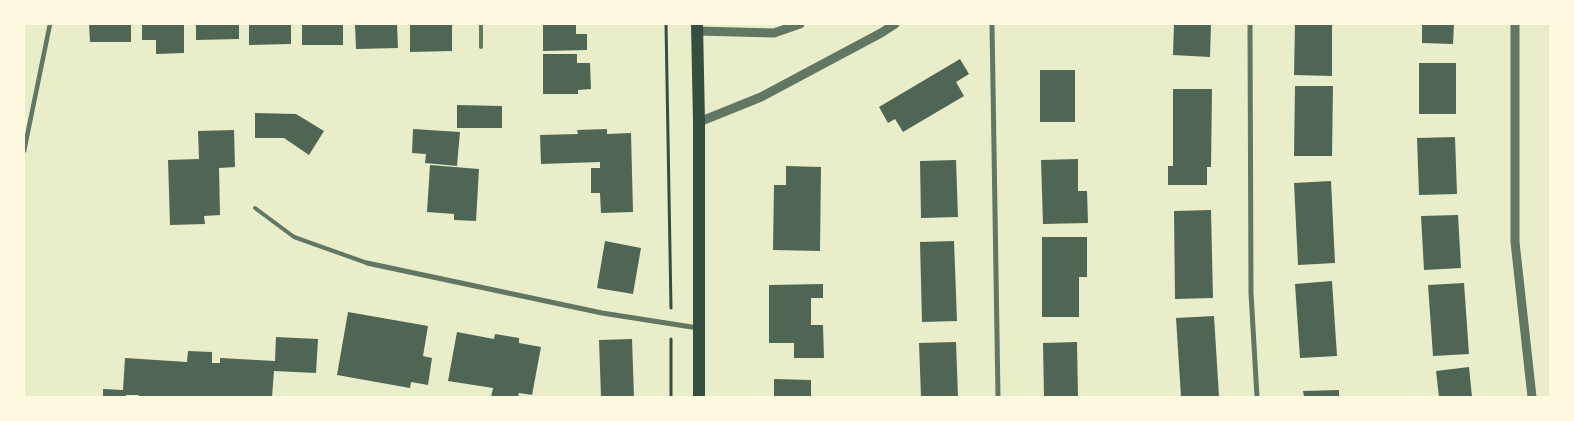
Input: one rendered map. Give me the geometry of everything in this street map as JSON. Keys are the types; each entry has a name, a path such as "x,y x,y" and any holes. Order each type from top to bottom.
{"main road":[{"path":"697,28 699,397"}],"street":[{"path":"24,151 50,24"},
{"path":"697,28 774,33 800,24"},
{"path":"699,122 761,97 895,24"},
{"path":"992,24 998,397"},
{"path":"1250,24 1251,293 1257,397"},
{"path":"1515,24 1515,242 1532,397"},
{"path":"367,263 602,313 699,328"}],"lane":[{"path":"481,24 481,46"},
{"path":"256,208 294,237 367,263"}],"path":[{"path":"666,24 671,397"}],"building":[{"path":"89,24 131,24 131,42 90,42"},
{"path":"142,24 184,24 184,53 156,54 156,40 142,40"},
{"path":"196,24 239,24 239,39 196,40"},
{"path":"249,24 291,24 291,44 249,45"},
{"path":"302,24 343,24 343,45 302,45"},
{"path":"355,24 397,24 398,48 356,49"},
{"path":"410,24 452,24 452,51 410,52"},
{"path":"543,24 576,24 576,34 587,34 587,50 543,51"},
{"path":"1174,24 1211,24 1210,57 1173,55"},
{"path":"1295,24 1332,24 1332,76 1294,75"},
{"path":"1422,24 1454,24 1453,44 1422,43"},
{"path":"543,54 577,54 577,63 590,63 591,89 578,90 578,94 543,94"},
{"path":"960,59 969,74 956,82 964,96 903,132 895,119 888,123 879,107"},
{"path":"1419,63 1456,63 1456,114 1419,114"},
{"path":"1040,70 1075,70 1075,122 1040,122"},
{"path":"1295,86 1333,86 1332,156 1294,156"},
{"path":"1173,89 1212,89 1211,167 1207,167 1207,185 1168,185 1168,166 1173,166"},
{"path":"457,105 502,106 502,128 457,128"},
{"path":"255,113 296,114 324,131 309,155 284,138 255,138"},
{"path":"413,129 460,132 457,166 425,163 426,154 412,153"},
{"path":"607,129 607,134 631,133 633,212 601,213 600,193 591,193 591,168 600,168 600,162 541,164 540,135 578,134 577,130"},
{"path":"234,130 235,167 219,168 220,215 204,216 205,224 170,225 168,160 199,159 198,131"},
{"path":"1455,137 1457,194 1419,195 1417,138"},
{"path":"1078,159 1078,191 1087,191 1088,223 1043,224 1041,160"},
{"path":"956,160 958,217 921,218 920,161"},
{"path":"430,165 479,169 476,221 454,220 454,214 427,212"},
{"path":"786,166 821,167 820,251 773,250 774,185 786,185"},
{"path":"1331,181 1335,263 1298,265 1294,183"},
{"path":"1211,210 1213,298 1175,299 1174,211"},
{"path":"1458,215 1461,268 1424,270 1421,216"},
{"path":"1042,237 1087,237 1087,277 1079,277 1079,317 1042,317"},
{"path":"605,241 641,248 633,294 597,288"},
{"path":"954,241 957,321 922,322 920,242"},
{"path":"1332,281 1337,356 1300,358 1295,284"},
{"path":"1464,283 1469,354 1433,356 1428,285"},
{"path":"823,284 823,298 811,298 811,325 823,325 824,358 794,358 794,343 769,343 769,285"},
{"path":"348,312 428,326 423,356 432,358 428,385 411,382 410,388 337,375"},
{"path":"1214,316 1219,397 1181,397 1176,318"},
{"path":"457,332 494,339 495,334 519,338 519,343 541,347 532,395 519,393 518,397 491,397 493,388 448,381"},
{"path":"276,337 318,339 316,373 274,371 272,397 138,397 139,395 126,395 126,397 103,397 103,389 123,390 125,358 187,362 188,351 212,352 212,363 220,363 220,358 275,361"},
{"path":"632,339 634,397 601,397 599,340"},
{"path":"956,342 958,397 921,397 919,343"},
{"path":"1077,342 1078,397 1044,397 1043,343"},
{"path":"1469,367 1472,397 1439,397 1436,371"},
{"path":"774,379 811,380 811,397 774,397"},
{"path":"1339,390 1339,397 1304,397 1303,391"}]}
